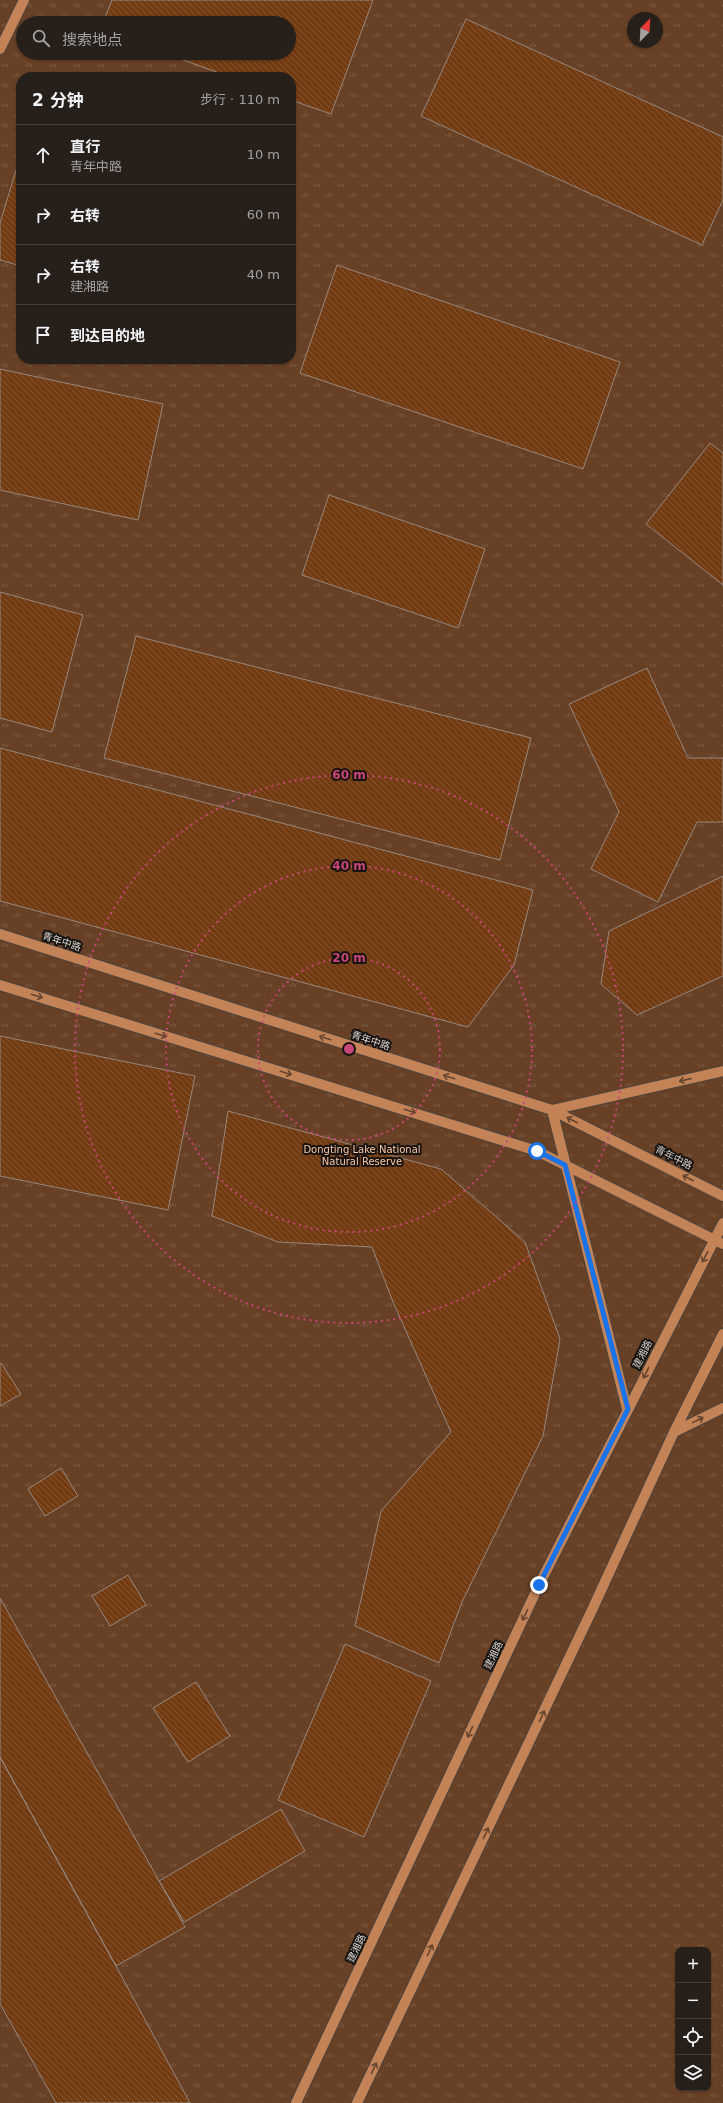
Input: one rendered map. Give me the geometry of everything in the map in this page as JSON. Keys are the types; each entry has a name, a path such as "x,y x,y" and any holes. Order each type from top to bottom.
{"main road":[{"path":"16,16 24,0"},
{"path":"0,49 16,16"},
{"name":"青年中路","path":"0,934 552,1110 723,1196"},
{"path":"0,985 537,1151 718,1242"},
{"path":"628,1409 552,1110 723,1071"},
{"name":"建湘路","path":"296,2103 539,1585 628,1409 718,1242 723,1223"},
{"path":"358,2103 592,1610 674,1432 723,1334"},
{"path":"674,1432 723,1408"}],"green space":[{"name":"Dongting Lake National Natural Reserve","path":"0,0 723,0 723,2103 0,2103"}],"building":[{"path":"112,0 373,0 331,114 296,102 296,72 216,72 183,60 296,60 296,16 106,16"},
{"path":"466,19 723,137 723,200 702,245 421,116"},
{"path":"16,170 16,265 0,260 0,223"},
{"path":"337,265 620,362 583,469 300,373"},
{"path":"0,369 163,404 138,520 0,490"},
{"path":"710,443 723,453 723,585 646,524"},
{"path":"329,495 485,549 458,628 302,575"},
{"path":"0,592 83,615 52,732 0,718"},
{"path":"136,636 531,738 500,860 104,758"},
{"path":"647,668 688,758 723,758 723,822 697,822 658,902 591,869 619,812 569,704"},
{"path":"0,748 533,890 514,965 468,1027 0,901"},
{"path":"723,876 723,976 637,1015 601,984 609,931"},
{"path":"0,1036 195,1076 168,1210 0,1176"},
{"path":"228,1111 441,1169 525,1242 560,1339 543,1436 462,1602 439,1663 355,1626 381,1511 451,1432 393,1302 372,1247 278,1242 212,1216"},
{"path":"1,1363 21,1394 0,1406 0,1364"},
{"path":"61,1468 78,1496 45,1516 28,1489"},
{"path":"128,1575 146,1605 110,1626 92,1596"},
{"path":"0,1598 185,1927 116,1966 0,1757"},
{"path":"345,1644 431,1681 364,1837 278,1800"},
{"path":"196,1682 230,1736 188,1762 153,1708"},
{"path":"0,1757 190,2103 56,2103 0,2004"},
{"path":"281,1809 305,1851 184,1922 159,1881"}],"route":[{"path":"537,1151 565,1165 628,1409 539,1585"}]}
